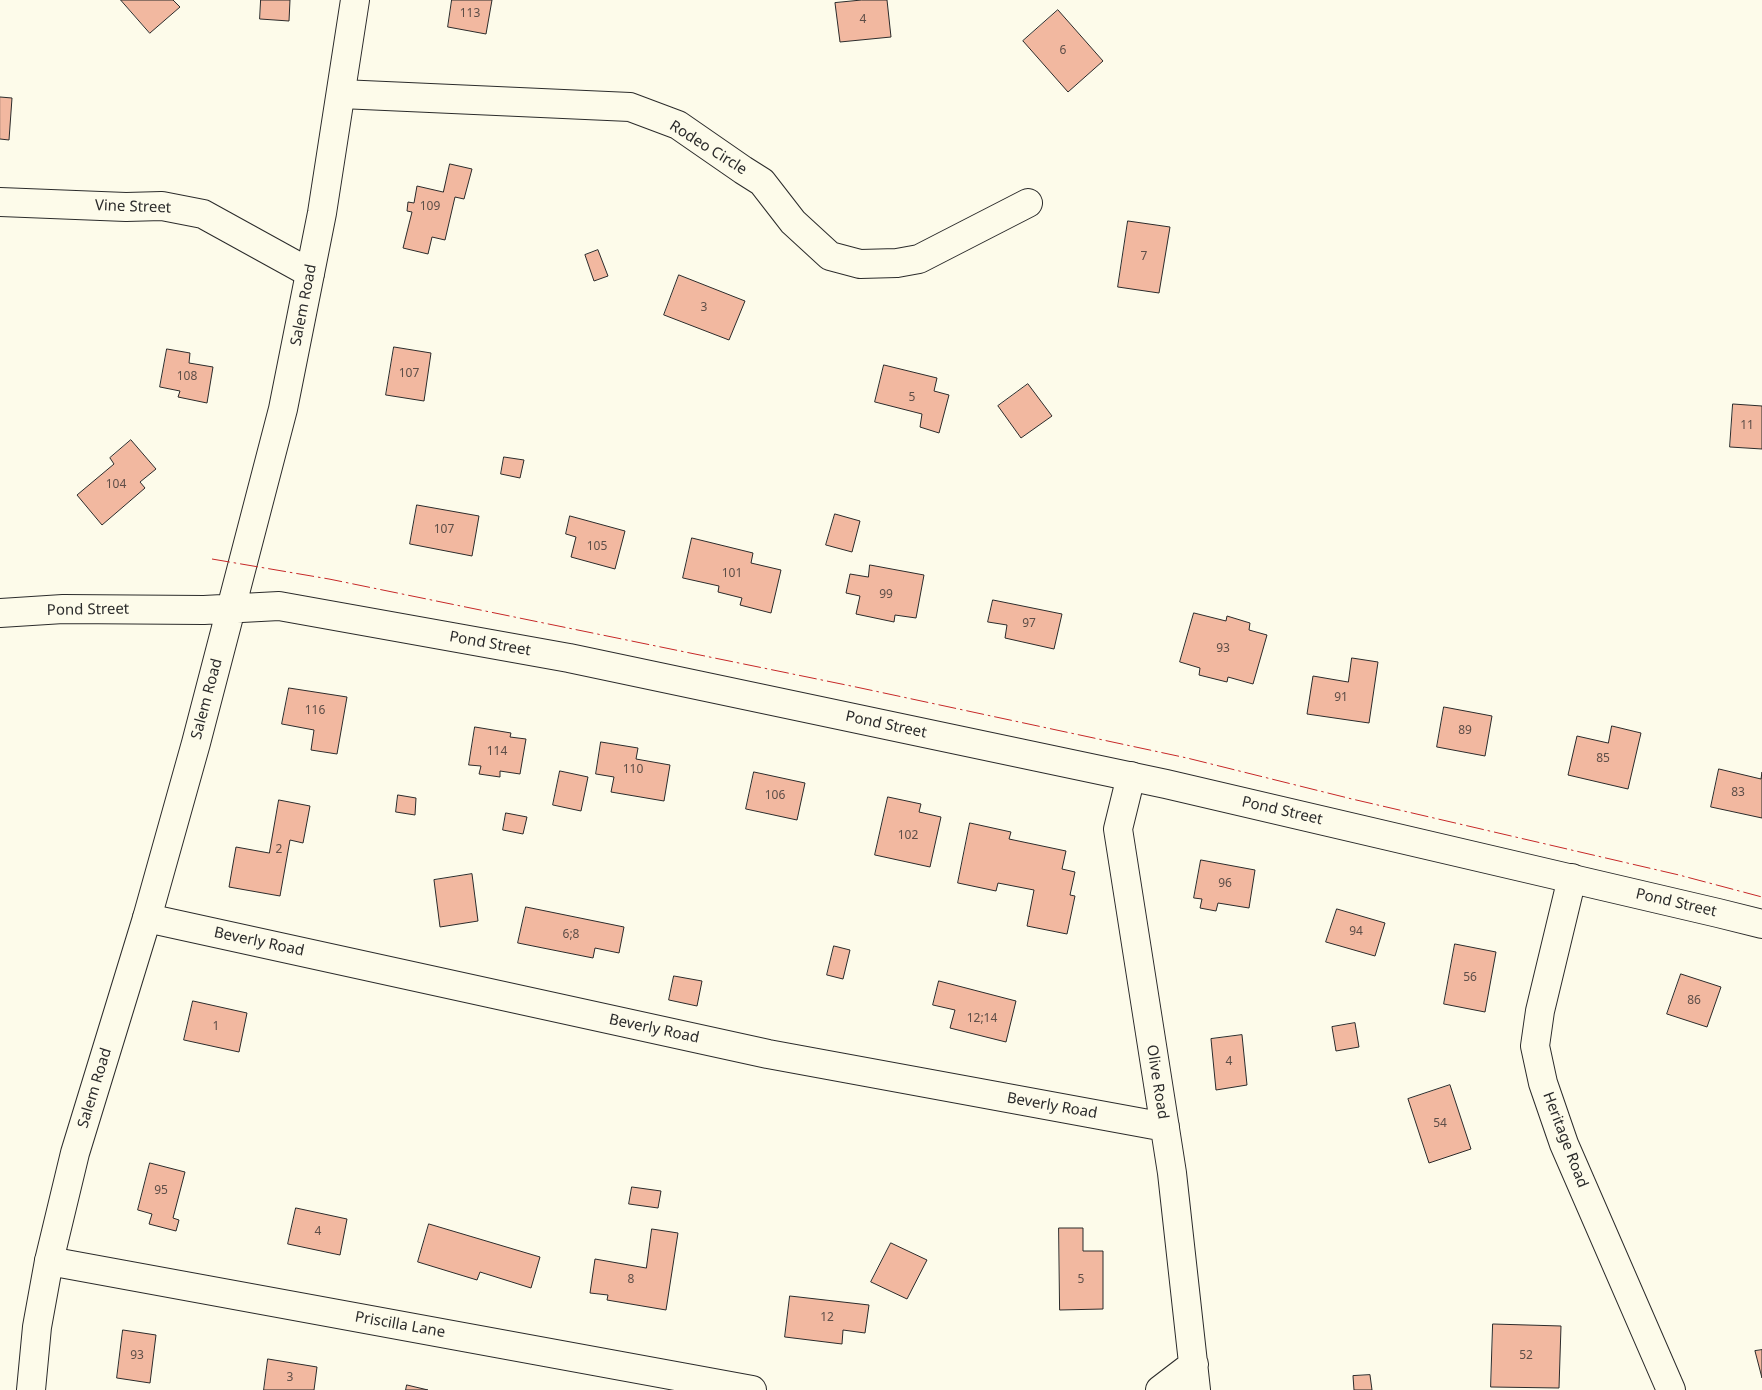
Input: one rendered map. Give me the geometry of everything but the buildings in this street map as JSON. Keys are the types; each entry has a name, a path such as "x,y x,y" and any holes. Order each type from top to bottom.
{"street":[{"name":"Salem Road","path":"31,1390 37,1328 48,1261 75,1153 147,918 196,744 283,409 322,213 355,0"},
{"name":"Rodeo Circle","path":"341,94 630,107 678,125 762,182 793,222 830,256 860,264 897,263 919,259 1028,202"},
{"name":"Vine Street","path":"0,202 126,207 162,206 204,214 310,273"},
{"name":"Pond Street","path":"0,613 63,609 204,610 279,606 569,658 1131,776 1762,924"},
{"name":"Olive Road","path":"1131,776 1118,829 1172,1172 1195,1377"},
{"name":"Heritage Road","path":"1572,878 1540,1011 1535,1046 1543,1083 1564,1144 1671,1390"},
{"name":"Beverly Road","path":"147,918 768,1054 1165,1127"},
{"name":"Priscilla Lane","path":"48,1261 752,1390"},
{"path":"1160,1390 1195,1377"}],"power":[{"path":"212,559 329,579 856,687 1187,758 1352,799 1679,875 1762,897"}]}
